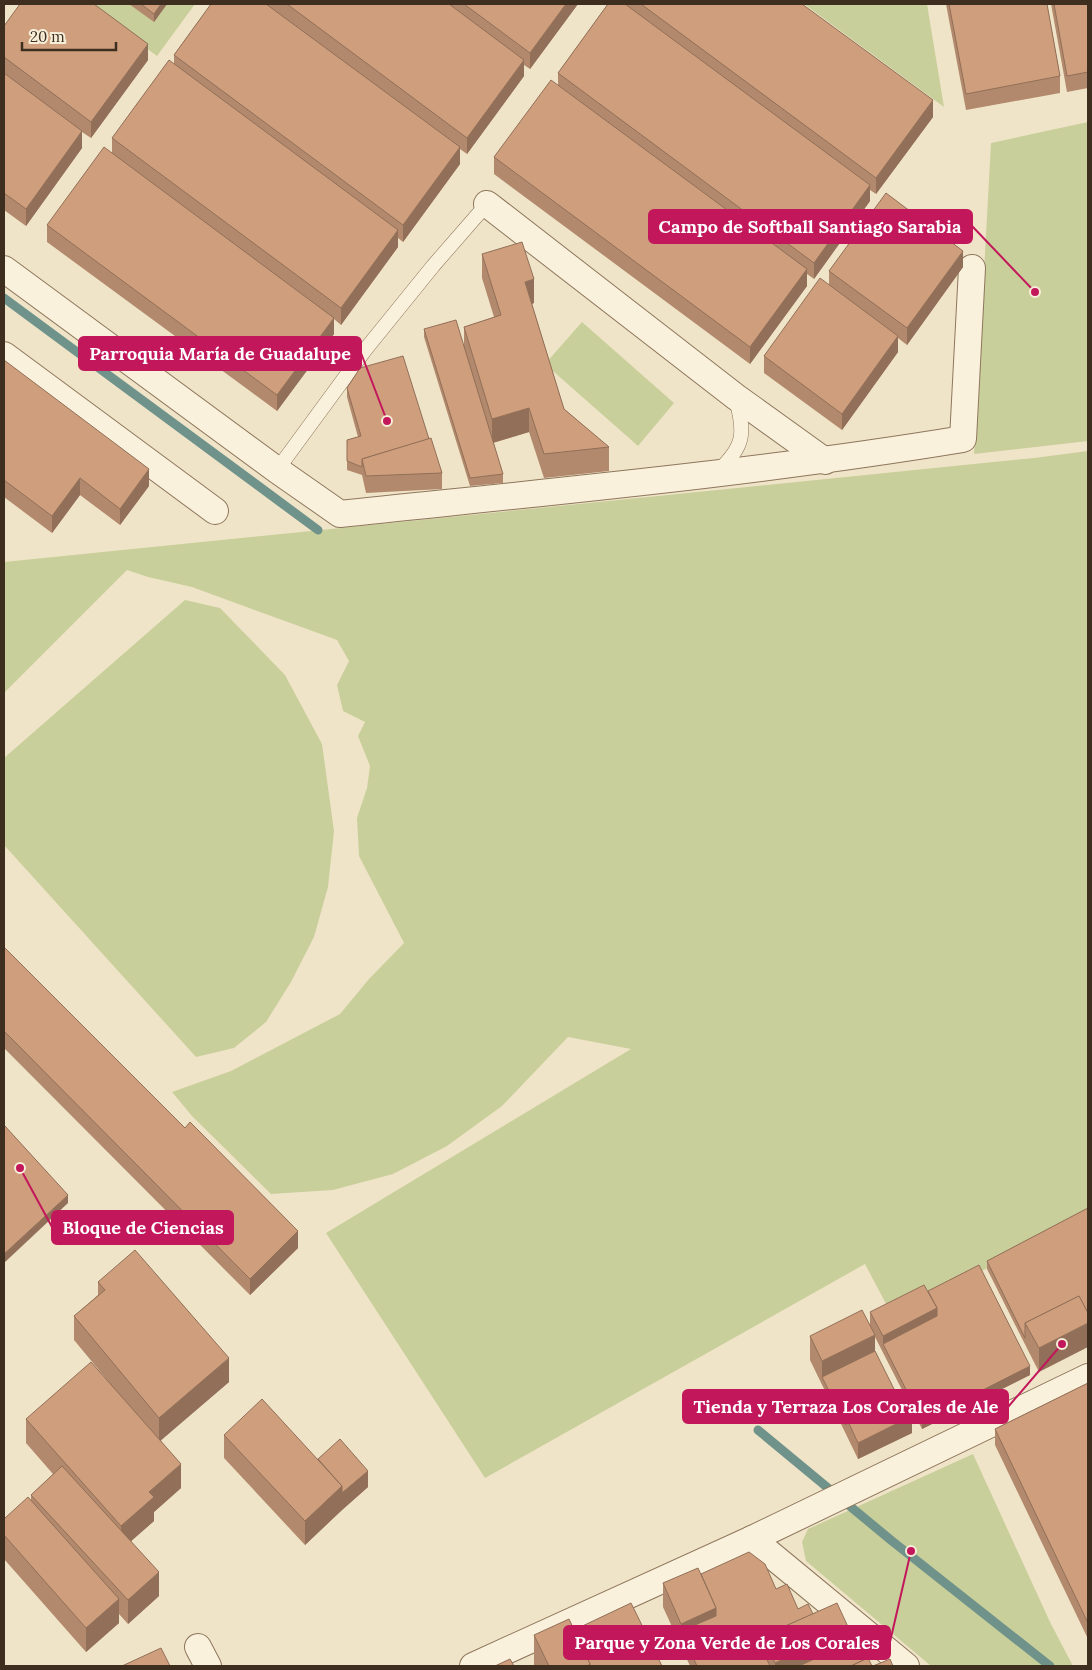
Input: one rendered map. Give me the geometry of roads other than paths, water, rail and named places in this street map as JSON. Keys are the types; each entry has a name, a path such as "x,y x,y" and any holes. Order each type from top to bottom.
{"street":[{"path":"487,204 736,397 825,461"},
{"path":"4,269 276,470 340,514 714,475 825,461 963,440 972,268"},
{"path":"4,355 215,511"},
{"path":"473,1666 752,1539 1088,1377"},
{"path":"752,1539 906,1666"}],"lane":[{"path":"276,470 364,350 487,204"},
{"path":"714,475 728,461 741,441 742,426 736,397"}],"waterway":[{"path":"4,298 318,530"},
{"path":"758,1430 892,1541 1050,1666"}],"place":[{"name":"Campo de Softball Santiago Sarabia","path":"1035,292"},
{"name":"Parroquia María de Guadalupe","path":"387,421"},
{"name":"Bloque de Ciencias","path":"20,1168"},
{"name":"Tienda y Terraza Los Corales de Ale","path":"1062,1344"},
{"name":"Parque y Zona Verde de Los Corales","path":"911,1551"}]}
